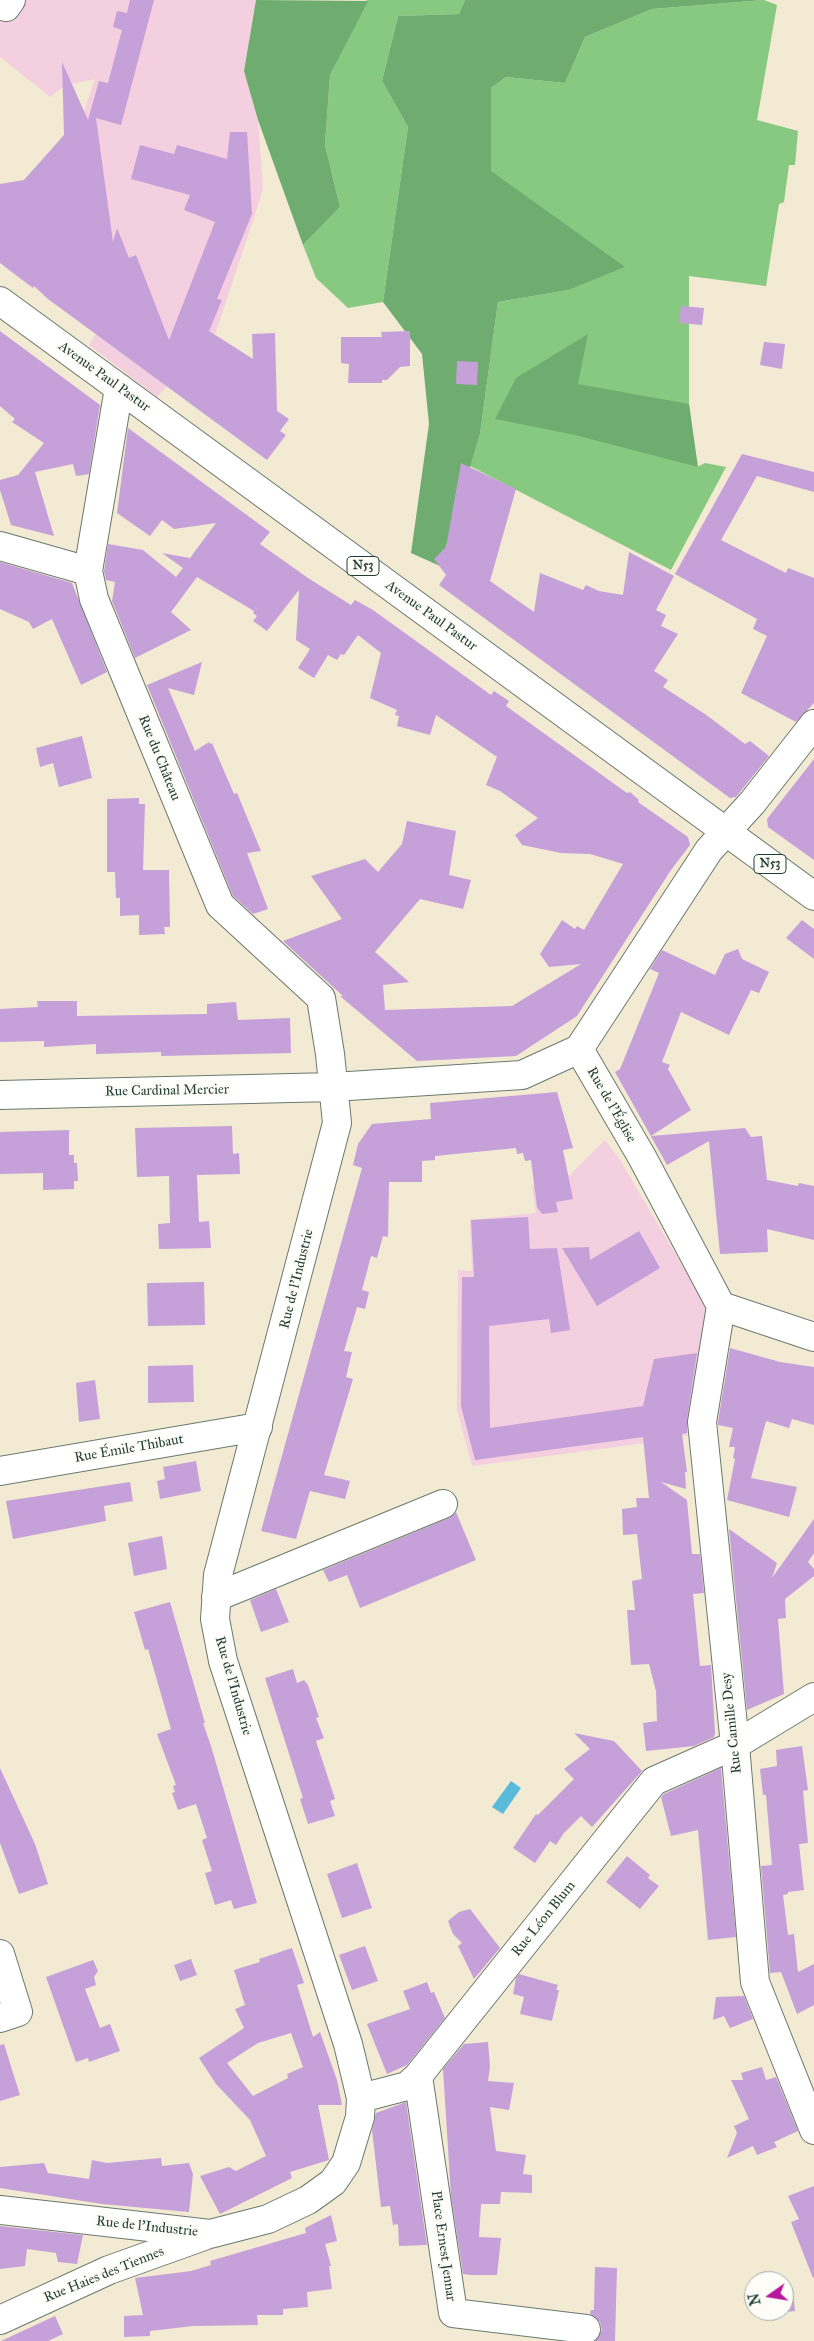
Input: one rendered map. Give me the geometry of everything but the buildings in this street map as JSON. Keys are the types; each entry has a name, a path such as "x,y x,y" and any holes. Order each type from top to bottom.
{"street":[{"path":"0,3 6,8 11,0"},
{"name":"Avenue Paul Pastur","path":"0,301 814,896"},
{"name":"Rue du Château","path":"119,388 88,571 94,599 220,905 321,998 333,1087"},
{"path":"0,546 88,571"},
{"path":"333,1087 522,1075 579,1049 709,850 752,803 814,724"},
{"name":"Rue de l'Église","path":"579,1049 642,1157 721,1306"},
{"name":"Rue Cardinal Mercier","path":"0,1095 333,1087"},
{"name":"Rue de l'Industrie","path":"0,2210 210,2234 268,2219 308,2200 333,2182 346,2163 355,2139 360,2117 361,2098 348,2044 223,1661 215,1619 218,1576 337,1123 333,1087"},
{"path":"721,1306 814,1337"},
{"name":"Rue Camille Desy","path":"721,1306 702,1422 734,1744 755,1982 814,2130"},
{"name":"Rue Émile Thibaut","path":"0,1471 258,1427"},
{"path":"216,1597 443,1504"},
{"name":"Rue Léon Blum","path":"361,2098 407,2086 418,2076 654,1781 734,1744 814,1698"},
{"path":"0,1954 18,2012 0,2018"},
{"name":"Place Ernest Jennar","path":"418,2076 453,2313 586,2329"},
{"name":"Rue Haies des Tiennes","path":"0,2320 109,2270 210,2234"}],"shaded area":[{"path":"0,0 256,0 244,71 258,120 263,190 216,332 157,397 89,345 119,297 83,114 95,79 65,85 50,97 0,57"},
{"path":"605,1140 620,1160 686,1272 709,1306 694,1434 645,1443 472,1466 457,1409 458,1270 472,1271 470,1220 536,1213 532,1185 570,1175"}],"green space":[{"path":"256,0 368,1 330,75 325,145 340,207 303,245 258,120 244,71"},
{"path":"367,0 465,0 459,14 398,16 382,81 408,127 383,302 348,308 316,278 303,245 340,207 325,145 330,75"},
{"path":"465,0 764,0 652,9 585,37 565,83 506,77 491,88 491,171 625,267 568,290 498,302 480,434 440,566 411,553 429,424 422,354 383,302 408,127 382,81 398,16 459,14"},
{"path":"764,0 777,5 757,120 798,131 795,165 789,165 784,202 779,204 766,286 689,276 689,404 697,467 705,463 726,467 671,570 470,466 480,434 498,302 568,290 491,171 491,88 506,77 565,83 585,37 652,9"},
{"path":"588,334 578,384 689,404 698,467 575,435 495,419 516,378"}],"water":[{"path":"511,1781 521,1788 503,1814 492,1807"}]}
